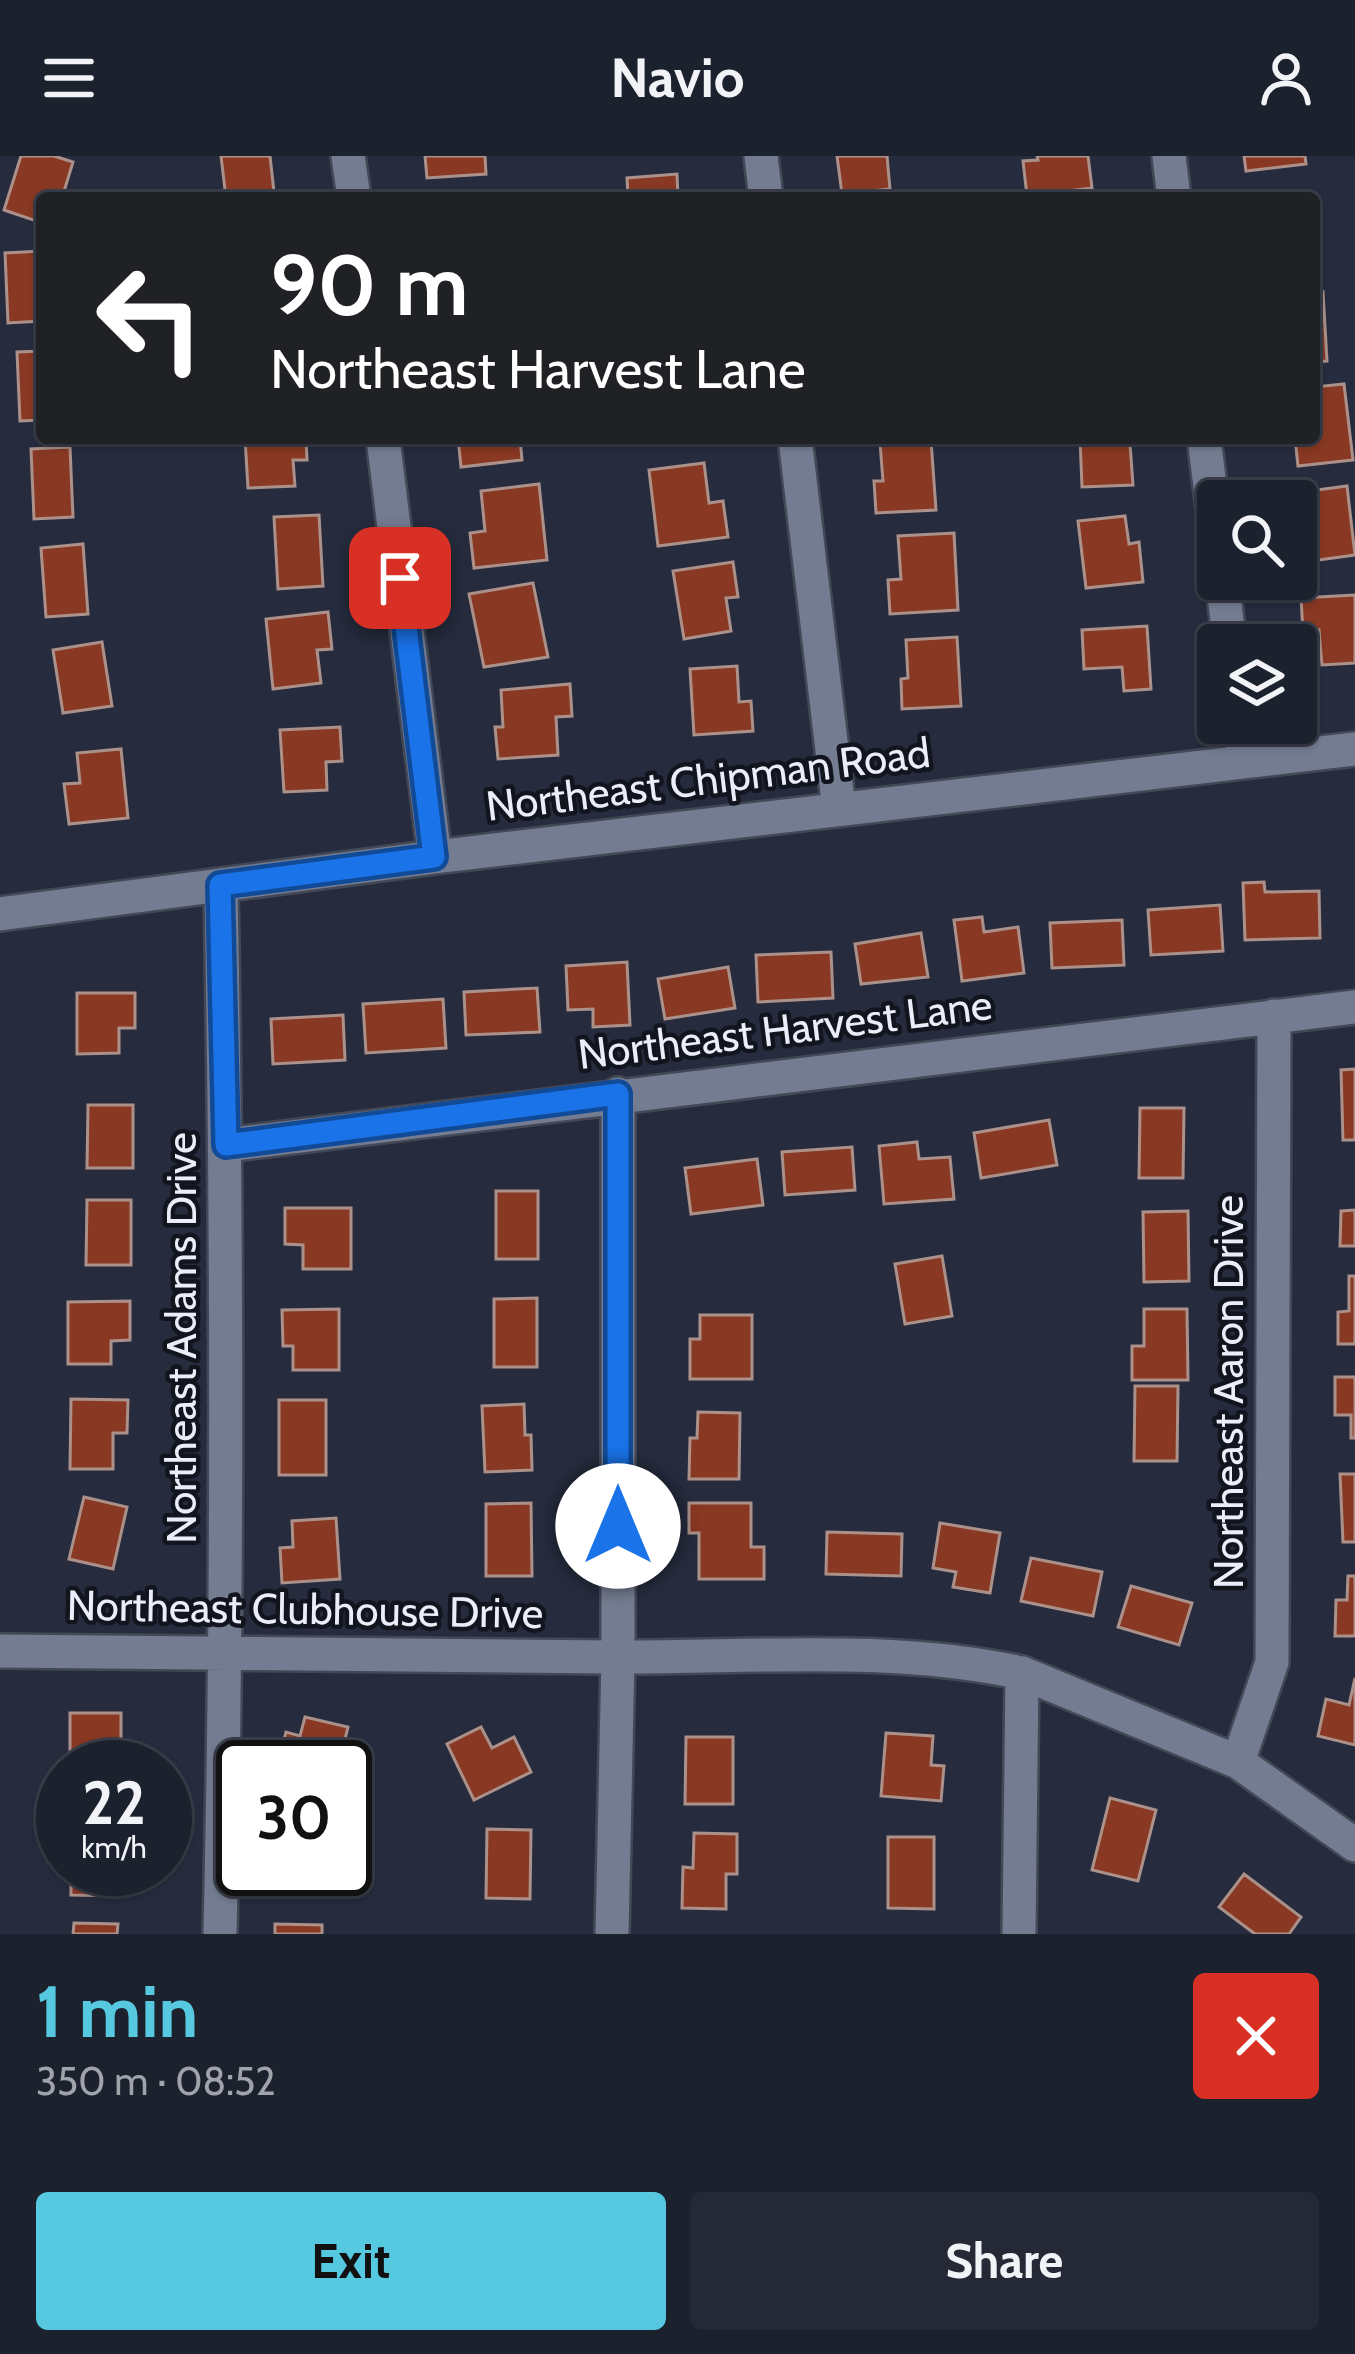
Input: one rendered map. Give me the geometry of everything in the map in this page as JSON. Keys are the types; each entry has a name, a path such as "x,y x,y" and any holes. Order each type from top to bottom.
{"street":[{"path":"348,156 353,192"},
{"path":"761,156 765,192"},
{"path":"1169,156 1173,192"},
{"path":"384,444 434,857"},
{"path":"796,444 839,809"},
{"path":"1205,444 1209,480"},
{"path":"1242,744 1244,761"},
{"name":"Northeast Chipman Road","path":"1,914 434,857 1355,749"},
{"name":"Northeast Adams Drive","path":"220,885 226,1145 226,1652 220,1934"},
{"path":"0,901 1,914"},
{"name":"Northeast Harvest Lane","path":"226,1145 1355,1007"},
{"name":"Northeast Aaron Drive","path":"1238,1762 1273,1662 1274,1016"},
{"path":"612,1934 618,1658 618,1094"},
{"name":"Northeast Clubhouse Drive","path":"0,1651 914,1657 1022,1673 1238,1762 1355,1846"},
{"path":"1018,1934 1022,1673"}],"building":[{"path":"21,156 54,156 73,162 64,192 36,192 36,221 4,210"},
{"path":"221,156 270,156 274,192 225,192"},
{"path":"425,156 485,156 486,174 427,178"},
{"path":"837,156 887,156 890,189 842,192"},
{"path":"1037,156 1088,156 1092,188 1027,192 1023,161 1038,160"},
{"path":"1244,156 1305,156 1306,164 1246,171"},
{"path":"677,174 678,192 628,192 627,178"},
{"path":"36,251 36,321 8,323 5,253"},
{"path":"1320,292 1327,361 1320,362"},
{"path":"36,351 36,420 20,421 17,352"},
{"path":"1344,384 1353,460 1298,466 1296,444 1320,444 1320,386"},
{"path":"245,444 306,444 307,460 293,460 295,486 248,488"},
{"path":"459,444 521,444 522,460 461,467"},
{"path":"880,444 931,444 936,510 876,513 874,481 883,481"},
{"path":"1080,444 1130,444 1133,485 1082,487"},
{"path":"70,447 73,517 34,519 31,449"},
{"path":"704,463 709,503 723,501 728,537 658,546 649,470"},
{"path":"539,484 547,560 474,568 470,533 485,531 481,491"},
{"path":"1347,486 1355,555 1317,560 1317,490"},
{"path":"319,515 323,586 278,589 274,517"},
{"path":"1125,516 1129,544 1139,542 1143,582 1086,588 1078,521"},
{"path":"954,533 958,610 890,614 888,580 901,579 898,536"},
{"path":"83,544 88,614 46,617 41,548"},
{"path":"733,562 738,597 726,598 731,631 684,639 673,571"},
{"path":"533,583 548,657 484,667 469,594"},
{"path":"1355,595 1355,663 1322,665 1317,624 1303,624 1301,600"},
{"path":"328,612 332,649 317,650 321,683 273,689 266,619"},
{"path":"1147,626 1151,689 1124,691 1122,667 1084,669 1082,630"},
{"path":"957,637 961,706 902,709 901,679 908,678 906,640"},
{"path":"102,642 112,706 63,713 53,650"},
{"path":"737,666 739,702 751,701 753,731 694,735 690,669"},
{"path":"570,684 572,716 556,717 558,755 498,759 495,727 503,727 501,690"},
{"path":"340,727 342,761 326,762 327,790 284,792 280,730"},
{"path":"121,749 128,818 69,824 64,784 80,783 77,753"},
{"path":"1264,882 1265,892 1319,891 1320,938 1245,940 1243,883"},
{"path":"1220,905 1223,951 1151,955 1148,910"},
{"path":"982,917 984,932 1018,927 1024,973 962,981 954,920"},
{"path":"1122,920 1124,965 1052,968 1050,923"},
{"path":"921,933 928,977 861,984 855,944"},
{"path":"831,952 833,998 758,1002 756,955"},
{"path":"627,962 630,1025 593,1027 593,1009 568,1010 566,966"},
{"path":"728,967 735,1008 665,1019 658,979"},
{"path":"537,988 540,1032 466,1035 464,992"},
{"path":"77,993 135,993 135,1028 119,1028 119,1053 77,1054"},
{"path":"443,999 446,1048 366,1053 363,1004"},
{"path":"343,1015 345,1060 273,1064 271,1019"},
{"path":"1355,1069 1355,1140 1343,1140 1341,1070"},
{"path":"88,1105 133,1105 133,1168 87,1168"},
{"path":"1140,1108 1184,1108 1183,1178 1139,1178"},
{"path":"1049,1120 1057,1165 981,1178 974,1133"},
{"path":"917,1142 919,1159 950,1157 954,1199 884,1204 879,1146"},
{"path":"852,1147 855,1190 785,1195 782,1152"},
{"path":"757,1159 763,1205 691,1214 685,1168"},
{"path":"496,1191 538,1191 538,1259 496,1259"},
{"path":"87,1200 131,1200 131,1265 86,1265"},
{"path":"285,1208 351,1208 351,1269 303,1269 303,1245 285,1244"},
{"path":"1355,1210 1355,1246 1340,1246 1341,1211"},
{"path":"1188,1211 1189,1281 1144,1282 1143,1212"},
{"path":"942,1256 952,1316 905,1324 895,1264"},
{"path":"1349,1276 1355,1276 1355,1344 1338,1344 1338,1312 1349,1311"},
{"path":"537,1298 537,1367 494,1367 494,1299"},
{"path":"130,1301 130,1340 111,1341 111,1364 68,1364 68,1302"},
{"path":"339,1309 339,1370 293,1370 293,1346 283,1346 282,1310"},
{"path":"1144,1309 1187,1309 1188,1380 1132,1380 1132,1346 1144,1346"},
{"path":"700,1315 752,1315 752,1379 690,1379 690,1339 700,1339"},
{"path":"1335,1377 1355,1377 1355,1438 1351,1438 1351,1415 1335,1415"},
{"path":"1135,1386 1178,1386 1177,1461 1134,1461"},
{"path":"71,1399 128,1400 127,1433 113,1433 113,1469 70,1469"},
{"path":"279,1400 326,1400 326,1475 279,1475"},
{"path":"524,1404 532,1470 485,1472 482,1406"},
{"path":"698,1412 740,1413 739,1479 689,1479 690,1438 697,1438"},
{"path":"1340,1474 1355,1474 1355,1542 1343,1542"},
{"path":"84,1497 127,1507 113,1569 69,1559"},
{"path":"531,1503 532,1576 486,1576 486,1504"},
{"path":"689,1503 751,1503 751,1547 764,1547 764,1579 699,1579 699,1533 689,1533"},
{"path":"336,1518 340,1579 282,1583 280,1548 293,1547 292,1521"},
{"path":"940,1523 1000,1533 990,1593 953,1587 956,1572 933,1568"},
{"path":"827,1532 902,1534 901,1576 826,1574"},
{"path":"1031,1558 1102,1572 1093,1616 1021,1601"},
{"path":"1348,1576 1355,1576 1355,1636 1335,1636 1336,1600 1347,1600"},
{"path":"1131,1586 1192,1603 1179,1645 1118,1627"},
{"path":"1355,1678 1355,1745 1318,1736 1326,1699 1349,1705"},
{"path":"70,1713 121,1713 121,1740 70,1740"},
{"path":"305,1717 348,1727 345,1740 284,1740 286,1732 300,1736"},
{"path":"481,1727 492,1748 514,1737 531,1772 474,1800 447,1744"},
{"path":"886,1733 933,1736 931,1765 944,1766 941,1801 881,1796"},
{"path":"686,1737 733,1737 733,1804 685,1804"},
{"path":"1110,1798 1156,1810 1138,1881 1092,1870"},
{"path":"487,1829 531,1830 530,1899 486,1898"},
{"path":"694,1833 737,1834 737,1874 726,1874 726,1909 682,1908 683,1867 693,1868"},
{"path":"888,1837 934,1837 934,1909 888,1908"},
{"path":"1244,1874 1301,1917 1289,1934 1255,1934 1219,1907"},
{"path":"74,1923 118,1924 117,1934 73,1934"},
{"path":"275,1924 322,1925 322,1934 275,1934"}],"route":[{"path":"400,578 434,857 220,885 226,1145 618,1094 618,1526"}]}
